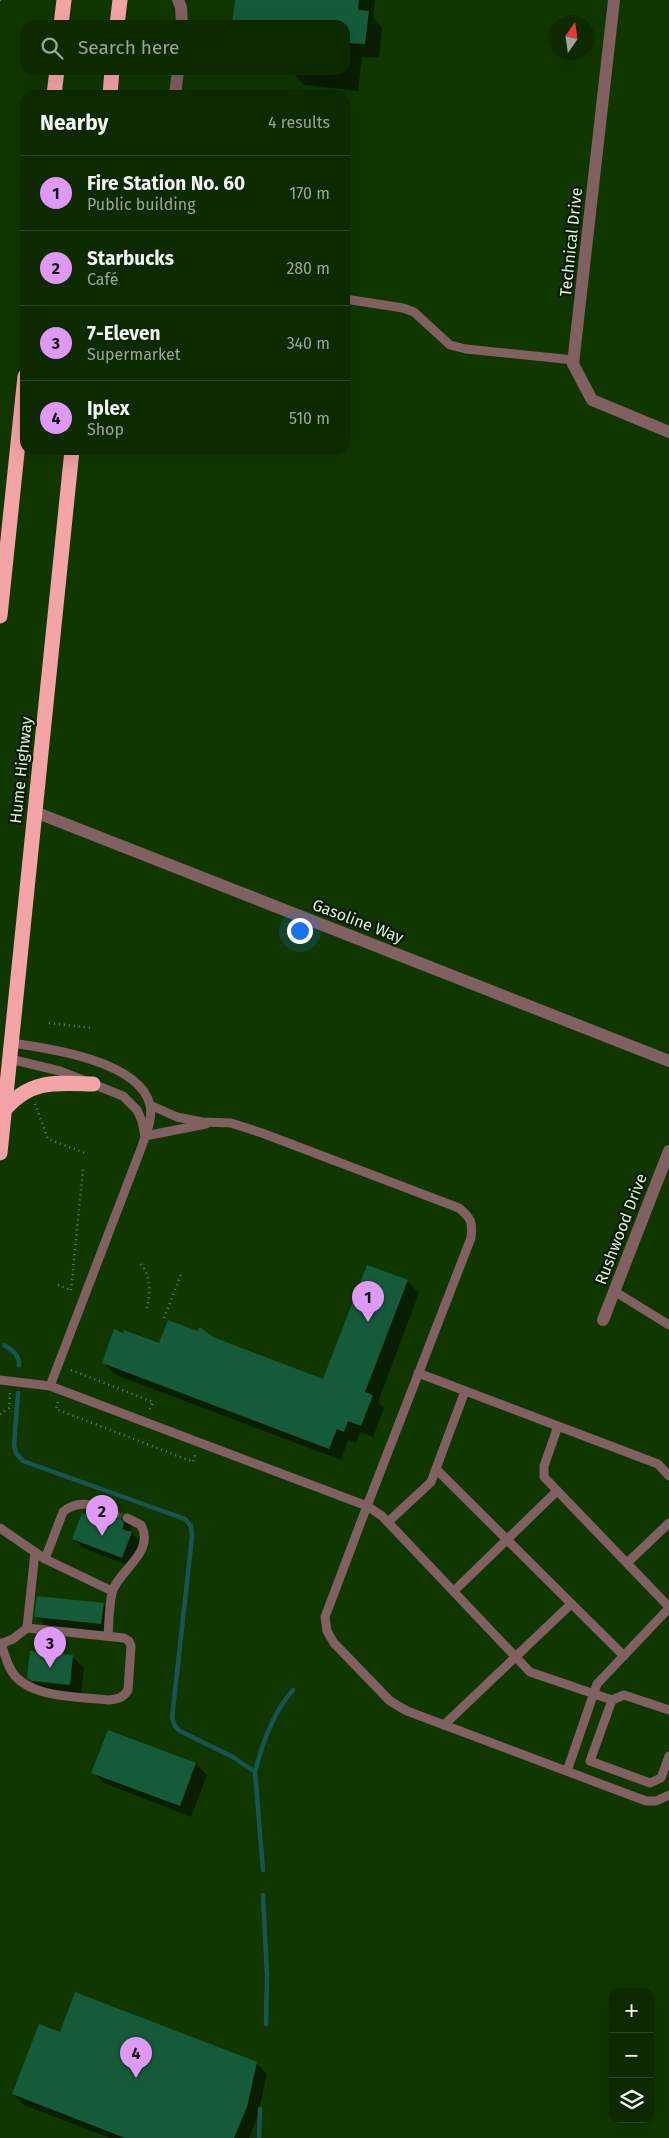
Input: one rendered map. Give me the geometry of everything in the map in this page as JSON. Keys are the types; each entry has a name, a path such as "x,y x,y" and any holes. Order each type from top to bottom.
{"highway":[{"path":"62,20 64,0"},
{"path":"118,20 120,0"},
{"path":"55,90 56,75"},
{"path":"110,90 112,75"},
{"path":"0,616 20,424"},
{"name":"Hume Highway","path":"0,1153 4,1109 6,1042 34,812 71,455"},
{"path":"4,1109 16,1096 32,1088 67,1083 93,1084"}],"street":[{"path":"178,0 181,7 182,20"},
{"name":"Technical Drive","path":"614,0 573,364 592,400 669,432"},
{"path":"176,90 177,75"},
{"name":"Gasoline Way","path":"34,812 669,1061"},
{"name":"Rushwood Drive","path":"603,1320 669,1151"}],"lane":[{"path":"350,300 403,308 414,312 450,345 466,349 574,360"},
{"path":"6,1042 69,1053 112,1069 135,1081 142,1088 150,1105 150,1123 50,1386"},
{"path":"5,1059 60,1070 114,1091 131,1102 142,1121 145,1136"},
{"path":"150,1105 177,1117 202,1122 231,1123 262,1133 459,1208 469,1217 472,1227 471,1238 325,1617 327,1631 334,1644 390,1701 408,1712 646,1801 656,1801 669,1795"},
{"path":"145,1136 218,1122"},
{"path":"614,1291 669,1325"},
{"path":"418,1373 658,1464 669,1476"},
{"path":"0,1380 50,1386 367,1506 388,1522 530,1672 612,1700 624,1695 669,1710"},
{"path":"388,1522 431,1482 465,1391"},
{"path":"558,1426 544,1477 669,1607 597,1684 567,1771"},
{"path":"436,1469 624,1656"},
{"path":"454,1591 557,1491"},
{"path":"45,1559 63,1512 68,1507 81,1503 115,1514"},
{"path":"108,1636 112,1592 134,1563 144,1538 141,1526 127,1518"},
{"path":"627,1563 669,1523"},
{"path":"0,1528 45,1559 112,1592"},
{"path":"27,1628 35,1552"},
{"path":"444,1725 571,1604"},
{"path":"27,1628 108,1636 124,1638 129,1641 131,1646 128,1690 119,1699 109,1700 42,1692 29,1687 16,1678 9,1667 1,1644 13,1639 27,1628"},
{"path":"612,1700 590,1761 650,1783 661,1778 669,1756"}],"path":[{"path":"49,1023 92,1028"},
{"path":"34,1100 48,1139 85,1153 85,1155"},
{"path":"71,1290 83,1169"},
{"path":"141,1264 146,1275 150,1296 146,1311"},
{"path":"164,1318 182,1272"},
{"path":"58,1285 77,1292"},
{"path":"71,1370 153,1402 148,1413"},
{"path":"60,1399 56,1409 193,1462 197,1451"}],"building":[{"path":"235,0 359,0 358,10 369,11 365,44 350,43 350,20 233,20"},
{"path":"367,1265 408,1280 365,1392 373,1395 361,1426 348,1421 344,1432 337,1429 329,1449 102,1363 114,1329 123,1333 124,1330 159,1343 168,1320 197,1331 200,1327 213,1337 323,1379"},
{"path":"82,1513 111,1524 113,1520 118,1519 121,1513 123,1513 121,1519 124,1524 122,1529 132,1532 122,1558 72,1539"},
{"path":"37,1596 104,1603 101,1624 34,1617"},
{"path":"30,1651 73,1655 70,1685 32,1681 27,1678"},
{"path":"108,1730 196,1763 180,1806 91,1773"},
{"path":"75,1992 257,2062 247,2107 234,2138 125,2138 12,2094 39,2024 60,2032"}],"waterway":[{"path":"4,1345 16,1355 19,1365"},
{"path":"18,1393 14,1445 16,1453 23,1461 185,1519 191,1526 192,1537 172,1718 175,1726 180,1731 233,1757 255,1772 263,1870"},
{"path":"255,1772 261,1750 274,1718 293,1690"},
{"path":"263,1895 267,1974 266,2024"},
{"path":"259,2138 260,2109"}],"place":[{"name":"Fire Station No. 60","path":"368,1322"},
{"name":"Starbucks","path":"102,1536"},
{"name":"7-Eleven","path":"50,1668"},
{"name":"Iplex","path":"136,2078"}]}
